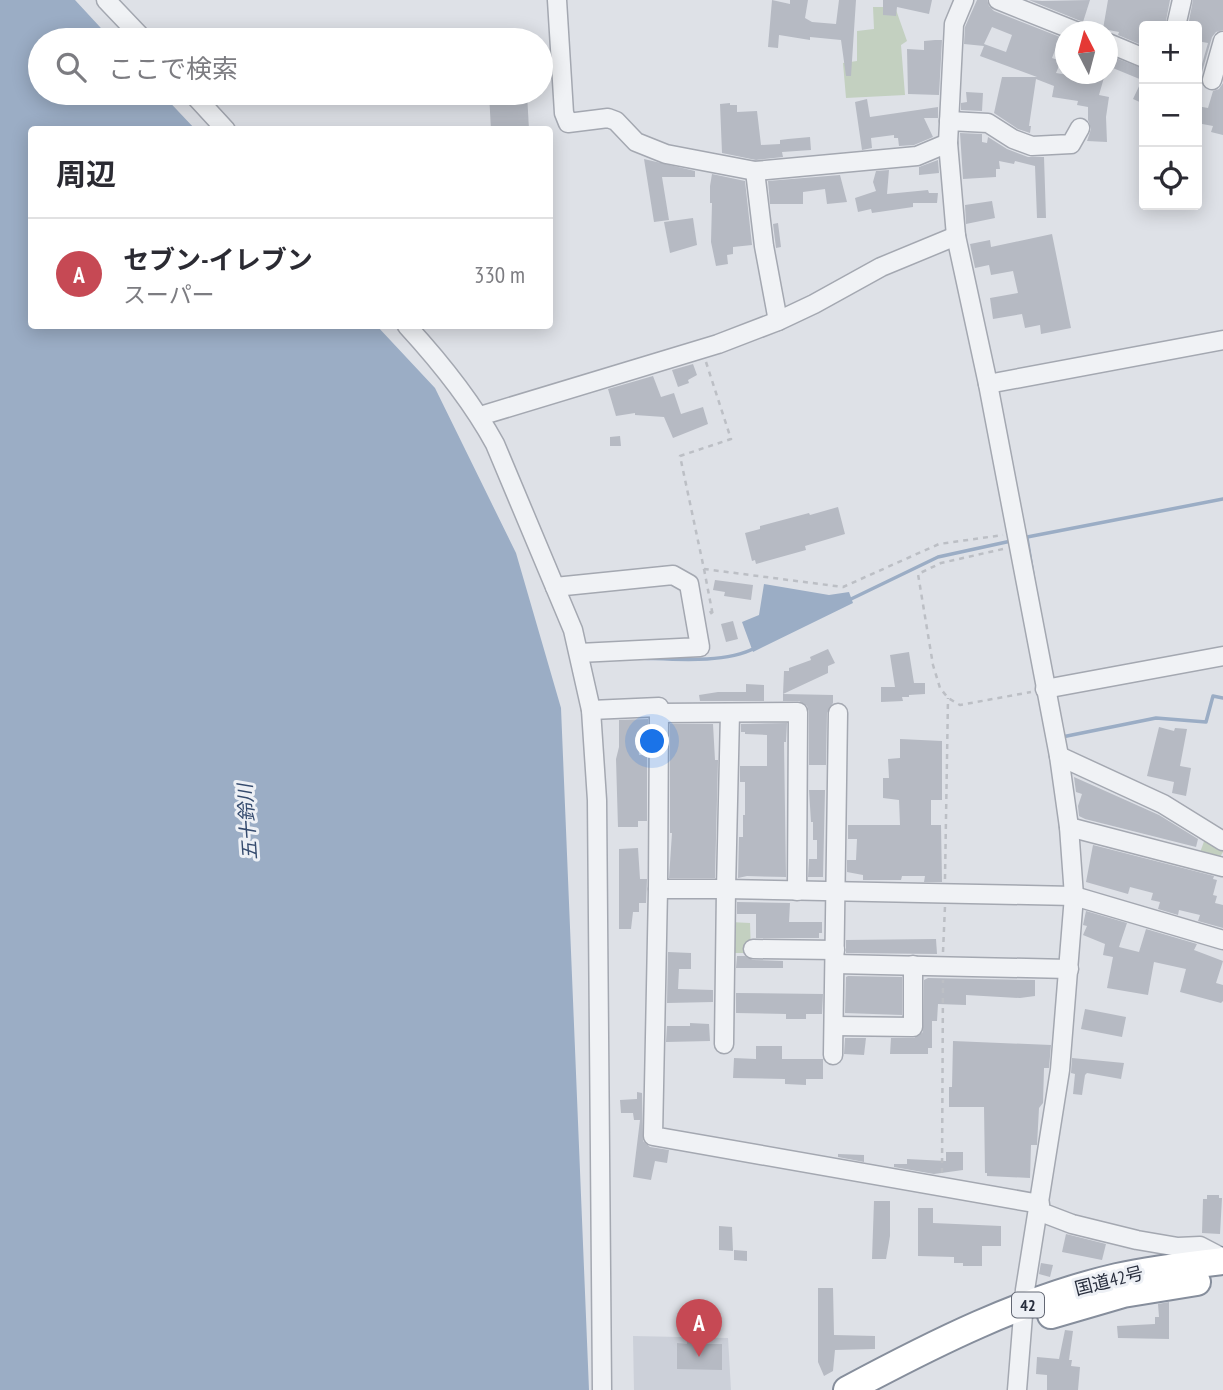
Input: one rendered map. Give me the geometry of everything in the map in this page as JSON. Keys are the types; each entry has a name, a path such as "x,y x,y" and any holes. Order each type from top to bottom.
{"highway":[{"name":"国道42号","path":"884,1390 977,1344 1083,1286 1157,1269 1223,1260"},
{"name":"国道42号","path":"847,1390 966,1330 1124,1294 1223,1278"}],"street":[{"path":"106,0 133,28"},
{"path":"557,0 564,113 568,122 608,118 616,121 636,142 666,154 755,171 917,156 948,143"},
{"path":"964,0 954,24 948,143 956,236 988,384 1017,542 1052,687 1069,827 1074,896 1060,1070 1022,1317 1017,1390"},
{"path":"998,0 1055,23"},
{"path":"1177,21 1182,0"},
{"path":"1211,79 1223,41"},
{"path":"1118,47 1139,56"},
{"path":"203,105 222,126"},
{"path":"949,121 988,123 1013,139 1032,146 1071,144 1080,128"},
{"path":"755,171 764,246 778,321"},
{"path":"480,416 702,349 778,321 881,267 956,236"},
{"path":"410,329 459,386 495,444 573,631 591,710 597,800 602,1390"},
{"path":"988,384 1223,340"},
{"path":"555,587 673,575 689,584 700,648 579,653"},
{"path":"1052,687 1223,656"},
{"path":"591,710 659,707 653,1136 942,1186 1039,1208 1072,1224 1137,1240 1178,1247 1200,1247 1223,1260"},
{"path":"659,713 798,712 797,891"},
{"path":"724,1044 730,713"},
{"path":"833,1055 838,713"},
{"path":"1059,756 1163,804 1223,841"},
{"path":"1069,827 1223,867"},
{"path":"658,889 1074,896 1223,940"},
{"path":"753,949 913,965 1069,969"},
{"path":"834,1027 913,1027 913,965"}],"path":[{"path":"702,349 731,439 680,456 704,569 843,587 939,544 1017,542"},
{"path":"1017,542 941,563 918,574 933,665 940,688 948,698 960,705 1052,687"},
{"path":"942,1186 948,698"}],"shaded area":[{"path":"633,1336 728,1338 731,1390 634,1390"}],"green space":[{"path":"873,7 895,7 907,41 901,45 905,95 846,98 843,63 857,61 857,31 874,29"},
{"path":"1206,836 1223,846 1223,852 1217,862 1198,858"},
{"path":"730,922 750,923 751,953 729,953"}],"water":[{"name":"五十鈴川","path":"0,0 75,0 101,28 28,28 28,105 172,105 192,126 28,126 28,329 380,329 435,388 516,553 561,708 589,1390 0,1390"},
{"path":"764,584 829,595 849,592 853,603 753,652 742,622 759,615"}],"building":[{"path":"772,0 790,4 790,0 808,0 805,18 812,22 836,24 839,0 856,0 851,76 846,76 841,40 810,37 810,40 779,35 778,48 768,47"},
{"path":"883,0 932,0 929,14 897,7 896,16 883,15"},
{"path":"977,0 987,0 994,11 1055,35 1052,58 1055,59 1055,84 1102,84 1099,95 1109,97 1106,117 1107,142 1087,141 1091,129 1088,107 1077,105 1078,101 1052,97 1054,86 1036,79 1030,133 1018,129 994,113 1002,77 1037,77 980,56 984,46 964,44 965,27","holes":["992,27 1012,35 1006,52 984,44"]},
{"path":"1029,0 1090,0 1083,21"},
{"path":"1108,0 1170,0 1166,21 1139,21 1139,44 1118,35 1118,21 1104,21"},
{"path":"1193,0 1223,0 1223,30 1212,37 1202,72 1208,43 1202,42 1202,21 1189,21"},
{"path":"942,40 939,95 908,94 907,49 924,50 924,41"},
{"path":"1118,59 1139,67 1139,79 1118,70"},
{"path":"1223,83 1223,135 1211,132 1213,126 1202,124 1202,107 1208,108 1213,91 1219,89"},
{"path":"1139,86 1139,102 1133,99"},
{"path":"966,92 983,93 982,111 961,110 961,103 967,102"},
{"path":"867,99 870,117 938,107 938,118 924,118 933,137 914,145 899,146 898,138 894,138 894,135 871,138 872,148 862,150 855,102"},
{"path":"720,104 737,105 737,112 757,111 761,145 810,137 811,150 782,152 783,157 756,160 722,153"},
{"path":"490,105 528,105 529,126 491,126"},
{"path":"960,133 982,134 982,142 987,143 988,137 1007,149 1028,157 1044,157 1046,218 1037,218 1035,166 1015,161 1014,164 999,161 1000,169 996,169 996,177 963,179"},
{"path":"644,159 695,171 695,177 662,177 669,220 654,222"},
{"path":"938,160 939,173 919,175 919,167"},
{"path":"889,170 887,194 928,190 929,193 938,193 937,203 913,203 913,207 872,213 871,209 858,212 855,198 876,191 873,182 876,171"},
{"path":"712,174 745,181 752,245 733,247 733,254 727,255 728,264 716,266 711,242"},
{"path":"840,175 847,202 827,204 825,189 803,192 803,204 770,204 768,181"},
{"path":"992,201 995,218 966,224 965,205"},
{"path":"693,218 697,245 670,253 664,222"},
{"path":"778,223 781,247 776,248 773,224"},
{"path":"1052,234 1071,328 1041,334 1040,325 1025,328 1022,314 993,319 990,298 1018,293 1013,271 991,275 989,265 975,268 970,244 990,240 991,247"},
{"path":"693,364 697,375 688,380 689,383 678,387 672,370"},
{"path":"653,376 661,397 674,393 681,414 703,407 708,424 673,438 664,417 635,413 616,416 608,389"},
{"path":"620,436 621,446 610,446 610,437"},
{"path":"838,507 845,534 805,546 806,550 756,564 755,560 752,561 745,533 760,529 760,526"},
{"path":"715,580 753,585 751,600 724,596 725,592 713,590"},
{"path":"733,621 738,639 726,642 721,624"},
{"path":"828,649 835,663 828,666 828,673 783,694 784,671 811,660 810,657"},
{"path":"909,652 914,683 925,683 925,694 902,697 903,701 881,702 881,687 895,687 890,655"},
{"path":"746,684 764,685 764,701 700,701 699,695 746,692"},
{"path":"783,694 833,695 833,703 827,713 826,765 809,765 807,706 799,701 783,701"},
{"path":"648,719 648,735 638,736 639,755 647,755 647,821 638,821 638,827 618,827 616,759 619,720"},
{"path":"787,723 784,742 786,877 738,878 739,837 743,837 745,815 745,782 740,782 740,766 767,766 767,735 745,734 741,732 741,724"},
{"path":"670,724 713,724 715,760 718,760 715,878 669,878 672,833"},
{"path":"1159,727 1174,731 1175,728 1187,729 1180,766 1191,768 1186,796 1172,793 1174,782 1147,776"},
{"path":"900,739 942,741 942,800 931,800 931,825 941,825 942,882 924,882 925,876 902,876 901,880 863,880 863,875 847,872 847,860 856,860 857,839 848,839 848,825 900,825 899,800 883,798 883,778 889,778 888,759 900,758"},
{"path":"1074,777 1159,815 1198,839 1196,847 1079,816 1078,806 1082,794 1076,792"},
{"path":"809,790 825,790 823,877 808,877 809,859 817,859 817,840 813,840"},
{"path":"1093,845 1214,876 1213,879 1217,880 1213,895 1217,896 1215,903 1223,905 1223,928 1198,921 1200,915 1179,910 1178,915 1158,909 1160,902 1151,900 1153,893 1130,887 1128,894 1086,882"},
{"path":"638,848 640,879 647,879 646,903 639,903 639,912 633,912 631,929 619,929 619,849"},
{"path":"737,902 790,903 789,922 822,922 822,933 819,933 819,938 756,938 756,914 737,914"},
{"path":"1086,911 1127,923 1119,947 1139,952 1146,929 1197,944 1194,950 1223,961 1216,983 1223,985 1223,1001 1221,1003 1180,992 1186,969 1154,962 1148,995 1107,988 1113,957 1103,955 1105,944 1083,935 1087,926 1083,925"},
{"path":"936,939 937,954 846,953 846,940"},
{"path":"668,952 691,953 691,969 679,969 678,989 713,990 713,1002 667,1003"},
{"path":"737,956 753,960 783,961 783,968 736,968"},
{"path":"848,976 902,977 902,1015 845,1013"},
{"path":"924,980 1035,980 1035,996 1020,998 966,995 966,1005 938,1004 937,1021 932,1021 932,1048 928,1048 928,1054 890,1054 891,1038 914,1038 923,1032"},
{"path":"736,993 823,994 822,1014 806,1014 806,1019 786,1019 786,1014 736,1013"},
{"path":"1085,1009 1126,1017 1122,1037 1081,1029"},
{"path":"690,1023 709,1024 710,1041 666,1042 667,1026 690,1026"},
{"path":"845,1038 866,1038 864,1055 844,1054"},
{"path":"953,1041 1051,1045 1049,1068 1044,1068 1043,1103 1039,1108 1037,1145 1031,1145 1030,1178 987,1176 985,1173 984,1107 949,1107"},
{"path":"756,1046 782,1046 782,1059 823,1059 823,1079 806,1079 806,1085 785,1084 785,1079 733,1078 734,1058 756,1059"},
{"path":"1072,1058 1124,1063 1121,1079 1087,1073 1082,1095 1073,1094 1075,1074 1071,1073"},
{"path":"637,1092 642,1093 643,1141 650,1147 669,1150 667,1163 655,1161 651,1180 633,1177 640,1120 634,1120 633,1113 621,1113 620,1100 637,1099"},
{"path":"946,1152 963,1152 963,1170 934,1174 894,1167 894,1164 907,1164 907,1159 946,1161"},
{"path":"838,1154 864,1155 864,1162 838,1157"},
{"path":"1207,1195 1219,1195 1219,1198 1222,1198 1220,1234 1202,1233 1203,1199 1207,1199"},
{"path":"874,1201 890,1201 890,1236 886,1259 872,1259"},
{"path":"918,1208 933,1208 933,1223 1001,1226 1001,1246 982,1246 982,1266 963,1266 963,1263 954,1263 954,1257 918,1256"},
{"path":"719,1226 732,1227 733,1251 719,1250"},
{"path":"1066,1234 1106,1244 1102,1260 1062,1252"},
{"path":"734,1250 747,1251 747,1261 734,1260"},
{"path":"1041,1263 1053,1265 1050,1277 1039,1274"},
{"path":"818,1288 833,1288 834,1335 875,1336 875,1349 835,1350 833,1371 824,1376 818,1362"},
{"path":"1169,1302 1169,1339 1118,1338 1117,1326 1155,1324 1155,1317 1159,1317 1158,1304"},
{"path":"687,1323 699,1324 698,1344 722,1344 722,1370 677,1369 677,1343 687,1344"},
{"path":"1065,1330 1073,1331 1069,1360 1072,1360 1071,1366 1080,1367 1078,1390 1047,1390 1047,1375 1036,1374 1037,1357 1059,1359"}],"waterway":[{"path":"1022,538 1223,499"},
{"path":"1027,538 1034,581"},
{"path":"849,600 938,557 1011,541"},
{"path":"638,658 714,658 755,648"},
{"path":"1062,737 1156,718 1206,722 1213,696 1223,698"}],"place":[{"name":"セブン-イレブン","path":"699,1357"}]}
